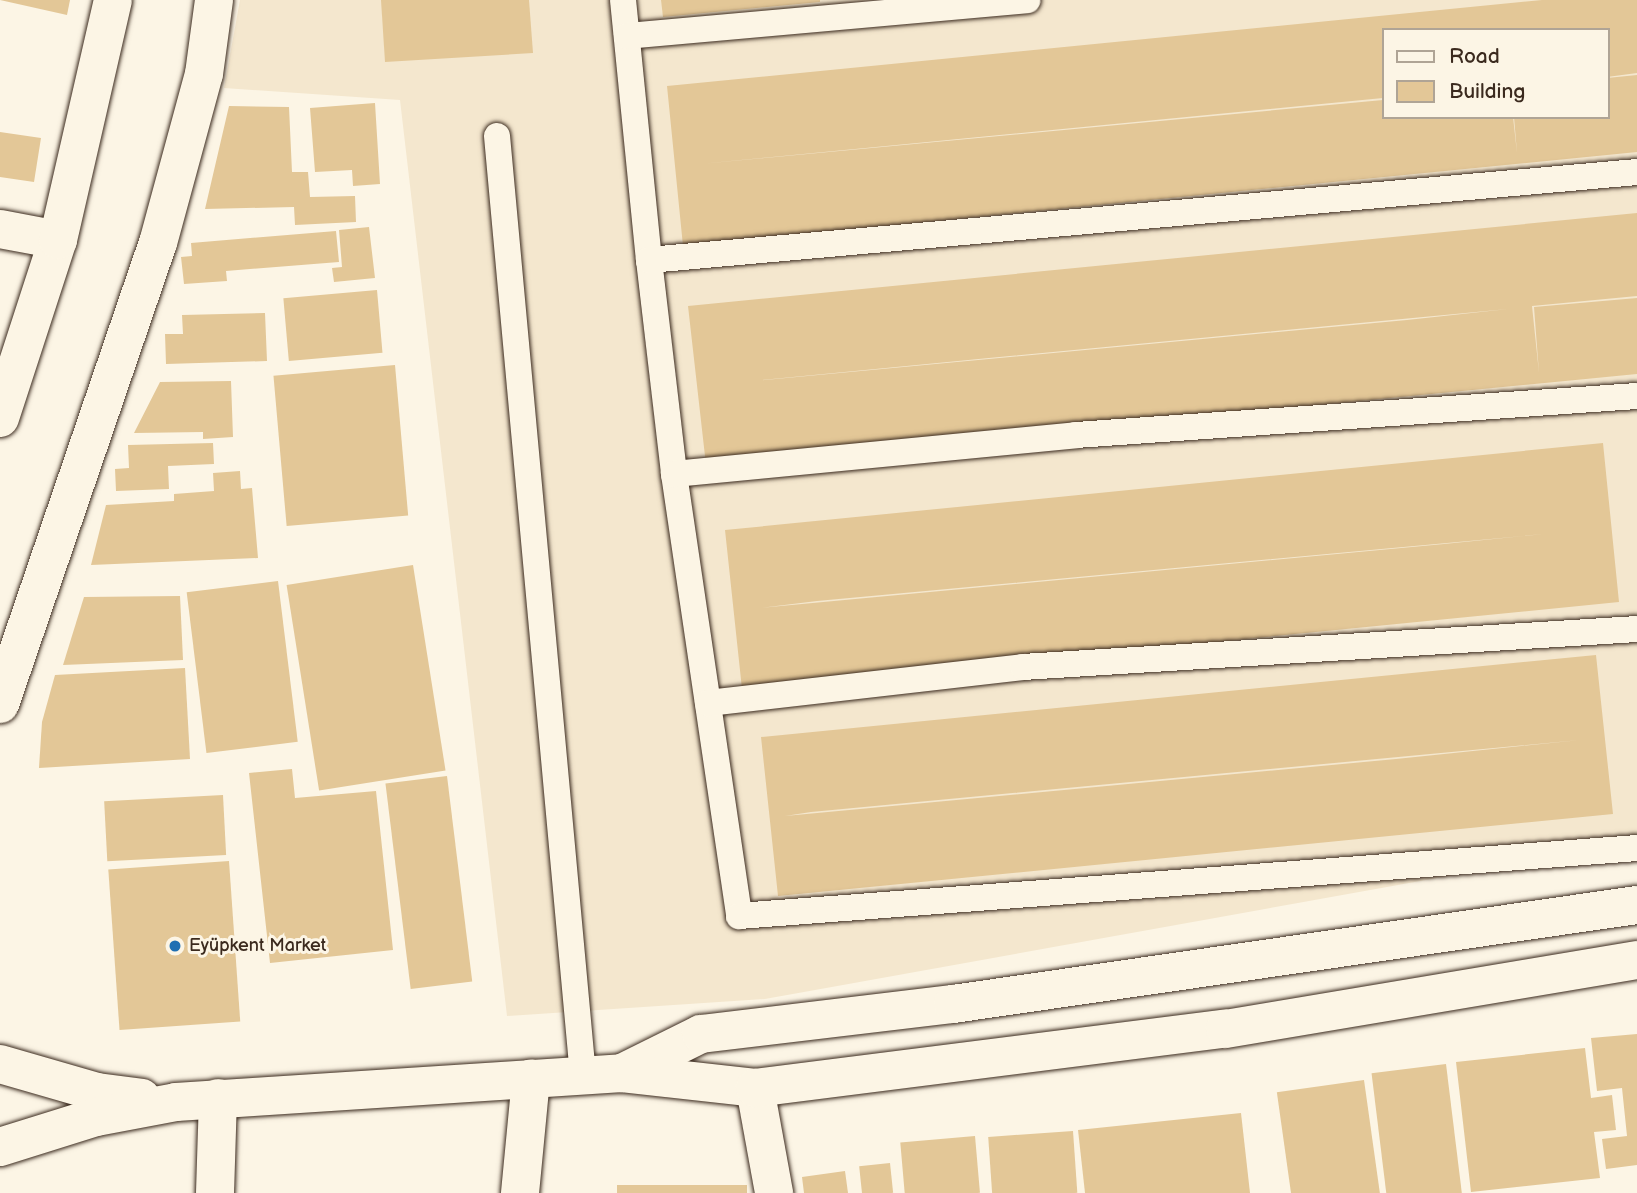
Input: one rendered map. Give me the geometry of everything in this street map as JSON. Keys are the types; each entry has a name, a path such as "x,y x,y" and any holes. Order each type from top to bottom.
{"street":[{"path":"0,418 58,240 113,0"},
{"path":"0,704 158,243 204,75 215,0"},
{"path":"0,229 58,240"},
{"path":"622,1073 701,1034 953,1004 1637,905"},
{"path":"0,1147 96,1117 176,1101 622,1073 755,1088 1225,1029 1637,960"},
{"path":"0,1064 97,1092 176,1101"},
{"path":"520,1193 531,1079"},
{"path":"755,1088 774,1193"},
{"path":"215,1193 218,1098"}],"lane":[{"path":"623,0 674,474 739,916 1637,848"},
{"path":"627,36 1027,0"},
{"path":"497,136 583,1075"},
{"path":"649,260 1637,172"},
{"path":"674,474 1076,435 1637,396"},
{"path":"708,703 1023,667 1637,629"}],"shaded area":[{"path":"240,0 1637,0 1637,842 765,999 507,1016 400,100 224,88"}],"building":[{"path":"0,0 70,0 67,15"},
{"path":"381,0 529,0 533,53 385,62"},
{"path":"661,0 820,0 820,2 663,17"},
{"path":"1542,0 1637,0 1637,73 1609,77 1609,28 1382,28 1382,98 700,164 1382,100 1382,119 1513,119 1517,153 1514,119 1609,119 1609,78 1637,75 1637,152 683,246 667,86"},
{"path":"375,103 380,184 353,186 352,170 315,172 310,108"},
{"path":"229,106 289,107 292,172 308,172 310,197 355,196 356,222 295,225 294,207 205,209"},
{"path":"0,132 41,138 34,182 0,177"},
{"path":"1637,213 1637,296 1532,306 1539,373 1534,307 1637,298 1637,374 706,465 688,306","holes":["1508,309 1407,320 722,384"]},
{"path":"369,227 375,278 334,282 332,268 342,267 339,230"},
{"path":"336,231 339,262 226,271 227,281 184,284 181,257 192,256 191,243"},
{"path":"377,290 382,353 289,361 283,298"},
{"path":"265,313 267,361 166,364 165,334 183,334 182,315"},
{"path":"395,365 408,515 287,526 273,376"},
{"path":"231,381 233,437 203,439 203,432 134,433 160,382"},
{"path":"213,443 214,464 168,466 169,489 116,491 115,469 129,468 128,445"},
{"path":"1603,443 1619,602 742,689 725,530","holes":["1544,534 1444,544 759,608"]},
{"path":"240,471 241,489 252,488 258,558 91,565 106,505 174,501 174,494 214,491 213,473"},
{"path":"413,565 446,770 319,790 287,585"},
{"path":"278,581 298,742 206,753 187,592"},
{"path":"180,596 183,660 63,665 84,597"},
{"path":"1596,655 1613,814 778,896 761,737","holes":["1580,740 1396,759 785,816"]},
{"path":"185,668 190,759 39,768 42,722 55,675"},
{"path":"292,769 295,798 376,791 393,950 270,963 249,773"},
{"path":"447,776 472,981 411,989 385,784"},
{"path":"223,795 226,855 107,861 104,801"},
{"name":"Eyüpkent Market","path":"229,861 240,1022 120,1030 108,869"},
{"path":"1637,1034 1637,1165 1606,1169 1602,1139 1627,1136 1622,1088 1597,1091 1591,1038"},
{"path":"1585,1048 1591,1098 1612,1095 1616,1130 1594,1132 1600,1178 1471,1192 1456,1062"},
{"path":"1446,1064 1462,1193 1386,1193 1372,1073"},
{"path":"1364,1080 1380,1193 1291,1193 1277,1092"},
{"path":"1241,1113 1250,1193 1085,1193 1078,1130"},
{"path":"1073,1131 1077,1193 992,1193 988,1137"},
{"path":"975,1136 980,1193 905,1193 900,1143"},
{"path":"890,1163 893,1193 862,1193 859,1166"},
{"path":"845,1171 848,1193 804,1193 802,1177"},
{"path":"617,1185 747,1185 747,1193 617,1193"}],"place":[{"name":"Eyüpkent Market","path":"175,946"}]}
